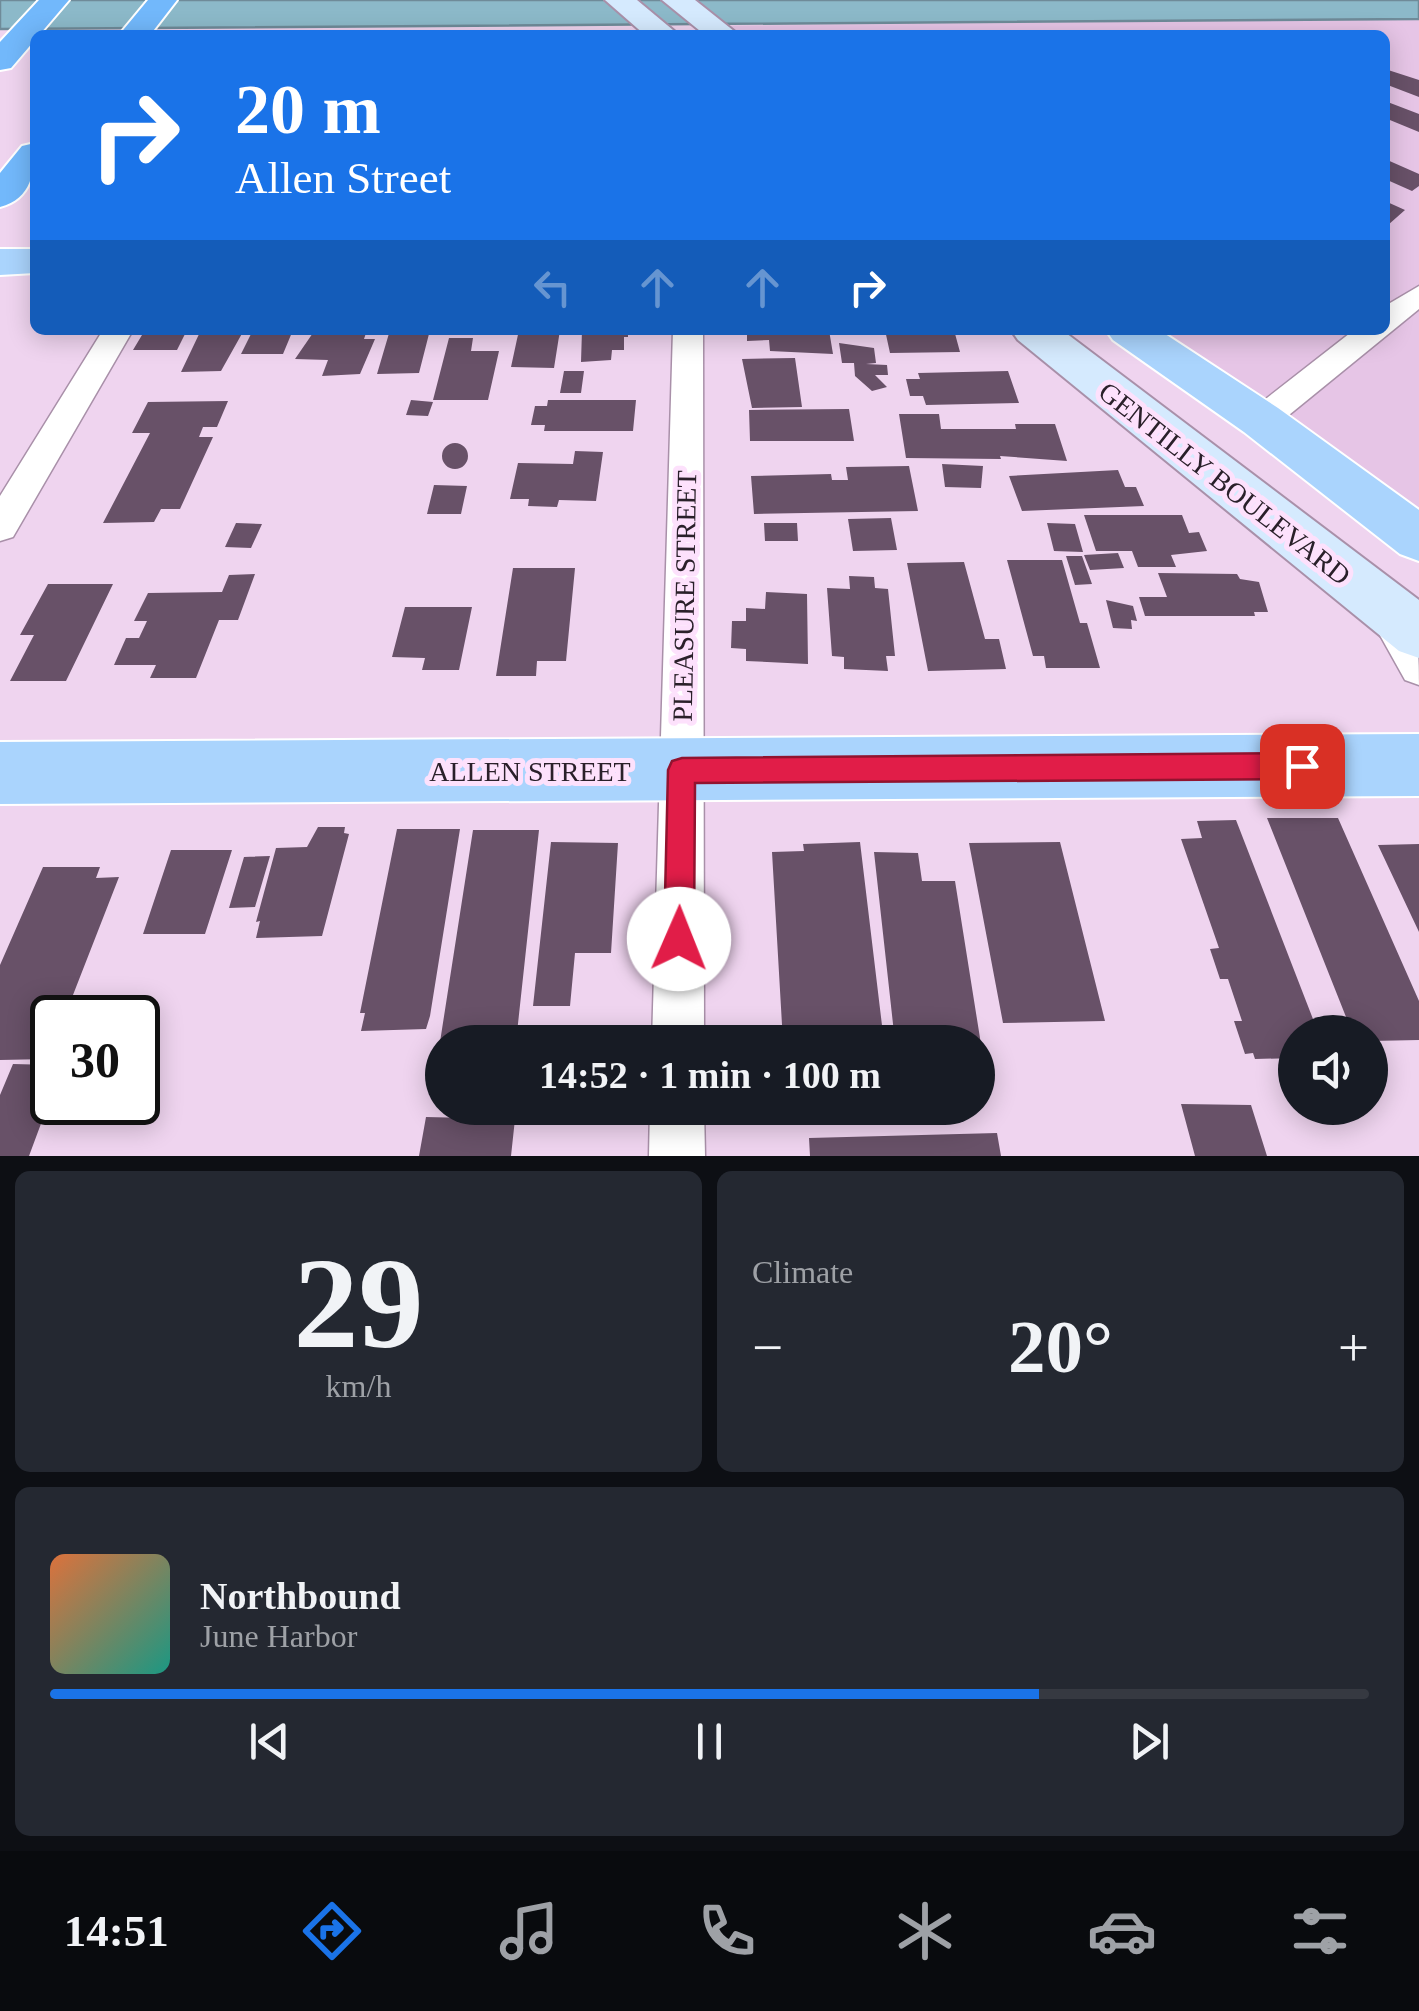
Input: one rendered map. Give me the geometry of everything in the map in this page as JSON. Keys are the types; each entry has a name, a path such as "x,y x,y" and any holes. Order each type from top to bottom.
{"highway":[{"path":"0,61 56,0"},
{"path":"55,30 84,0"},
{"path":"138,30 163,0"},
{"path":"0,86 30,55"},
{"path":"0,196 30,160"},
{"path":"0,215 30,195"}],"main road":[{"path":"620,0 658,30"},
{"path":"676,0 717,30"},
{"path":"0,262 30,261"},
{"name":"GENTILLY BOULEVARD","path":"1039,335 1401,620"},
{"path":"1135,335 1260,420 1419,540"},
{"name":"ALLEN STREET","path":"0,773 1419,765"}],"street":[{"path":"1390,317 1419,294"},
{"path":"0,527 115,335"},
{"name":"PLEASURE STREET","path":"678,1025 688,335"},
{"path":"1260,420 1368,335"},
{"path":"1401,620 1419,666"},
{"path":"677,1156 678,1125"}],"shaded area":[{"path":"1419,19 1419,539 1135,335 1390,335 1390,30 717,30 712,26"}],"water":[{"path":"0,0 1419,0 1419,19 0,29"}],"building":[{"path":"1390,71 1419,80 1419,97 1390,86"},
{"path":"1390,103 1419,114 1419,132 1390,120"},
{"path":"1390,161 1419,174 1419,186 1412,191 1390,181"},
{"path":"1390,203 1405,210 1390,223"},
{"path":"142,335 184,335 177,350 133,350"},
{"path":"199,335 241,335 221,371 181,372"},
{"path":"250,335 291,335 283,354 241,354"},
{"path":"312,335 365,335 364,339 375,339 360,374 322,376 328,360 295,359"},
{"path":"389,335 429,335 419,373 377,374"},
{"path":"518,335 559,335 554,368 511,367"},
{"path":"582,335 628,335 624,337 624,350 612,350 611,360 581,362"},
{"path":"747,335 830,335 833,354 770,351 769,340 747,341"},
{"path":"886,335 955,335 960,352 890,353"},
{"path":"449,338 473,338 471,351 499,351 488,400 433,400"},
{"path":"839,343 874,348 876,363 866,364 887,365 888,375 875,375 887,387 872,391 855,376 854,363 842,363"},
{"path":"795,358 802,407 752,408 742,359"},
{"path":"564,371 584,371 581,393 560,393"},
{"path":"1008,371 1019,403 926,405 923,396 910,396 906,379 920,379 918,373"},
{"path":"411,400 433,402 428,416 406,415"},
{"path":"548,400 636,400 633,431 544,431 545,425 531,425 535,406 547,406"},
{"path":"228,401 217,427 203,427 199,437 213,437 180,509 161,509 154,522 103,523 150,433 132,433 148,402"},
{"path":"849,409 854,441 750,441 749,410"},
{"path":"899,414 939,414 941,429 1016,429 1015,424 1055,424 1067,461 1000,456 1001,459 906,458"},
{"path":"455,443 464,447 468,456 464,465 455,469 446,465 442,456 446,447"},
{"path":"575,451 603,452 596,501 559,500 557,507 528,506 529,499 510,499 518,463 573,464"},
{"path":"942,464 983,466 981,488 945,487"},
{"path":"909,466 918,511 754,514 751,476 831,474 832,480 848,480 846,467"},
{"path":"1118,470 1125,487 1136,487 1144,506 1022,511 1009,476"},
{"path":"434,485 467,486 461,514 427,514"},
{"path":"1084,515 1182,515 1189,533 1199,532 1207,551 1171,555 1176,567 1138,567 1132,551 1096,551"},
{"path":"891,518 897,550 853,551 848,519"},
{"path":"236,523 262,524 251,548 225,547"},
{"path":"764,523 797,523 798,541 765,541"},
{"path":"1047,523 1075,524 1083,552 1054,551"},
{"path":"1118,553 1124,568 1090,570 1084,555"},
{"path":"1066,556 1082,556 1092,584 1075,585"},
{"path":"1007,560 1062,560 1080,623 1087,623 1100,668 1046,668 1044,656 1033,656"},
{"path":"964,562 985,639 999,639 1006,669 928,671 907,563"},
{"path":"513,568 575,568 566,661 537,661 536,676 496,676"},
{"path":"1158,573 1237,574 1240,579 1259,582 1268,612 1254,612 1255,616 1145,616 1139,597 1167,597"},
{"path":"255,574 238,620 219,620 196,678 150,678 156,665 114,665 126,638 139,638 147,621 134,621 148,593 222,592 229,575"},
{"path":"849,576 874,577 875,588 888,589 895,656 886,656 888,671 844,669 844,657 832,656 827,588 850,589"},
{"path":"48,584 113,584 66,681 10,681 34,635 20,635"},
{"path":"766,592 807,594 808,664 746,661 746,649 731,648 732,621 746,621 746,608 765,609"},
{"path":"1106,600 1133,606 1137,621 1131,620 1132,629 1113,628"},
{"path":"405,607 472,607 459,670 422,670 425,658 392,657"},
{"path":"1267,818 1338,818 1419,1001 1419,1040 1388,1041 1388,1015 1345,1015"},
{"path":"1236,820 1311,1015 1278,1015 1278,1058 1255,1059 1253,1053 1245,1054 1234,1021 1242,1021 1228,979 1220,979 1210,949 1219,948 1181,839 1202,838 1197,821"},
{"path":"318,827 345,827 344,833 349,834 322,936 256,938 260,921 256,922 276,848 307,847"},
{"path":"397,829 460,829 427,1025 425,1029 361,1031 365,1013 360,1013"},
{"path":"473,830 539,830 518,1025 443,1025"},
{"path":"551,842 618,843 611,953 575,953 570,1006 533,1006"},
{"path":"860,842 882,1025 782,1025 772,852 804,851 803,844"},
{"path":"1060,842 1105,1021 1003,1023 969,843"},
{"path":"1419,844 1419,932 1378,845"},
{"path":"171,850 232,850 205,934 143,934"},
{"path":"874,852 918,853 922,881 955,881 978,1025 893,1025"},
{"path":"270,856 255,907 229,908 244,857"},
{"path":"43,867 100,867 96,878 119,877 73,995 30,995 30,1059 0,1060 0,965"},
{"path":"13,1064 30,1064 30,1125 40,1125 29,1156 0,1156 0,1095"},
{"path":"1181,1104 1251,1105 1267,1156 1195,1156"},
{"path":"425,1123 514,1125 511,1156 419,1156"},
{"path":"997,1133 1001,1156 810,1156 809,1138"}],"route":[{"path":"679,939 682,770 1302,766"}]}
